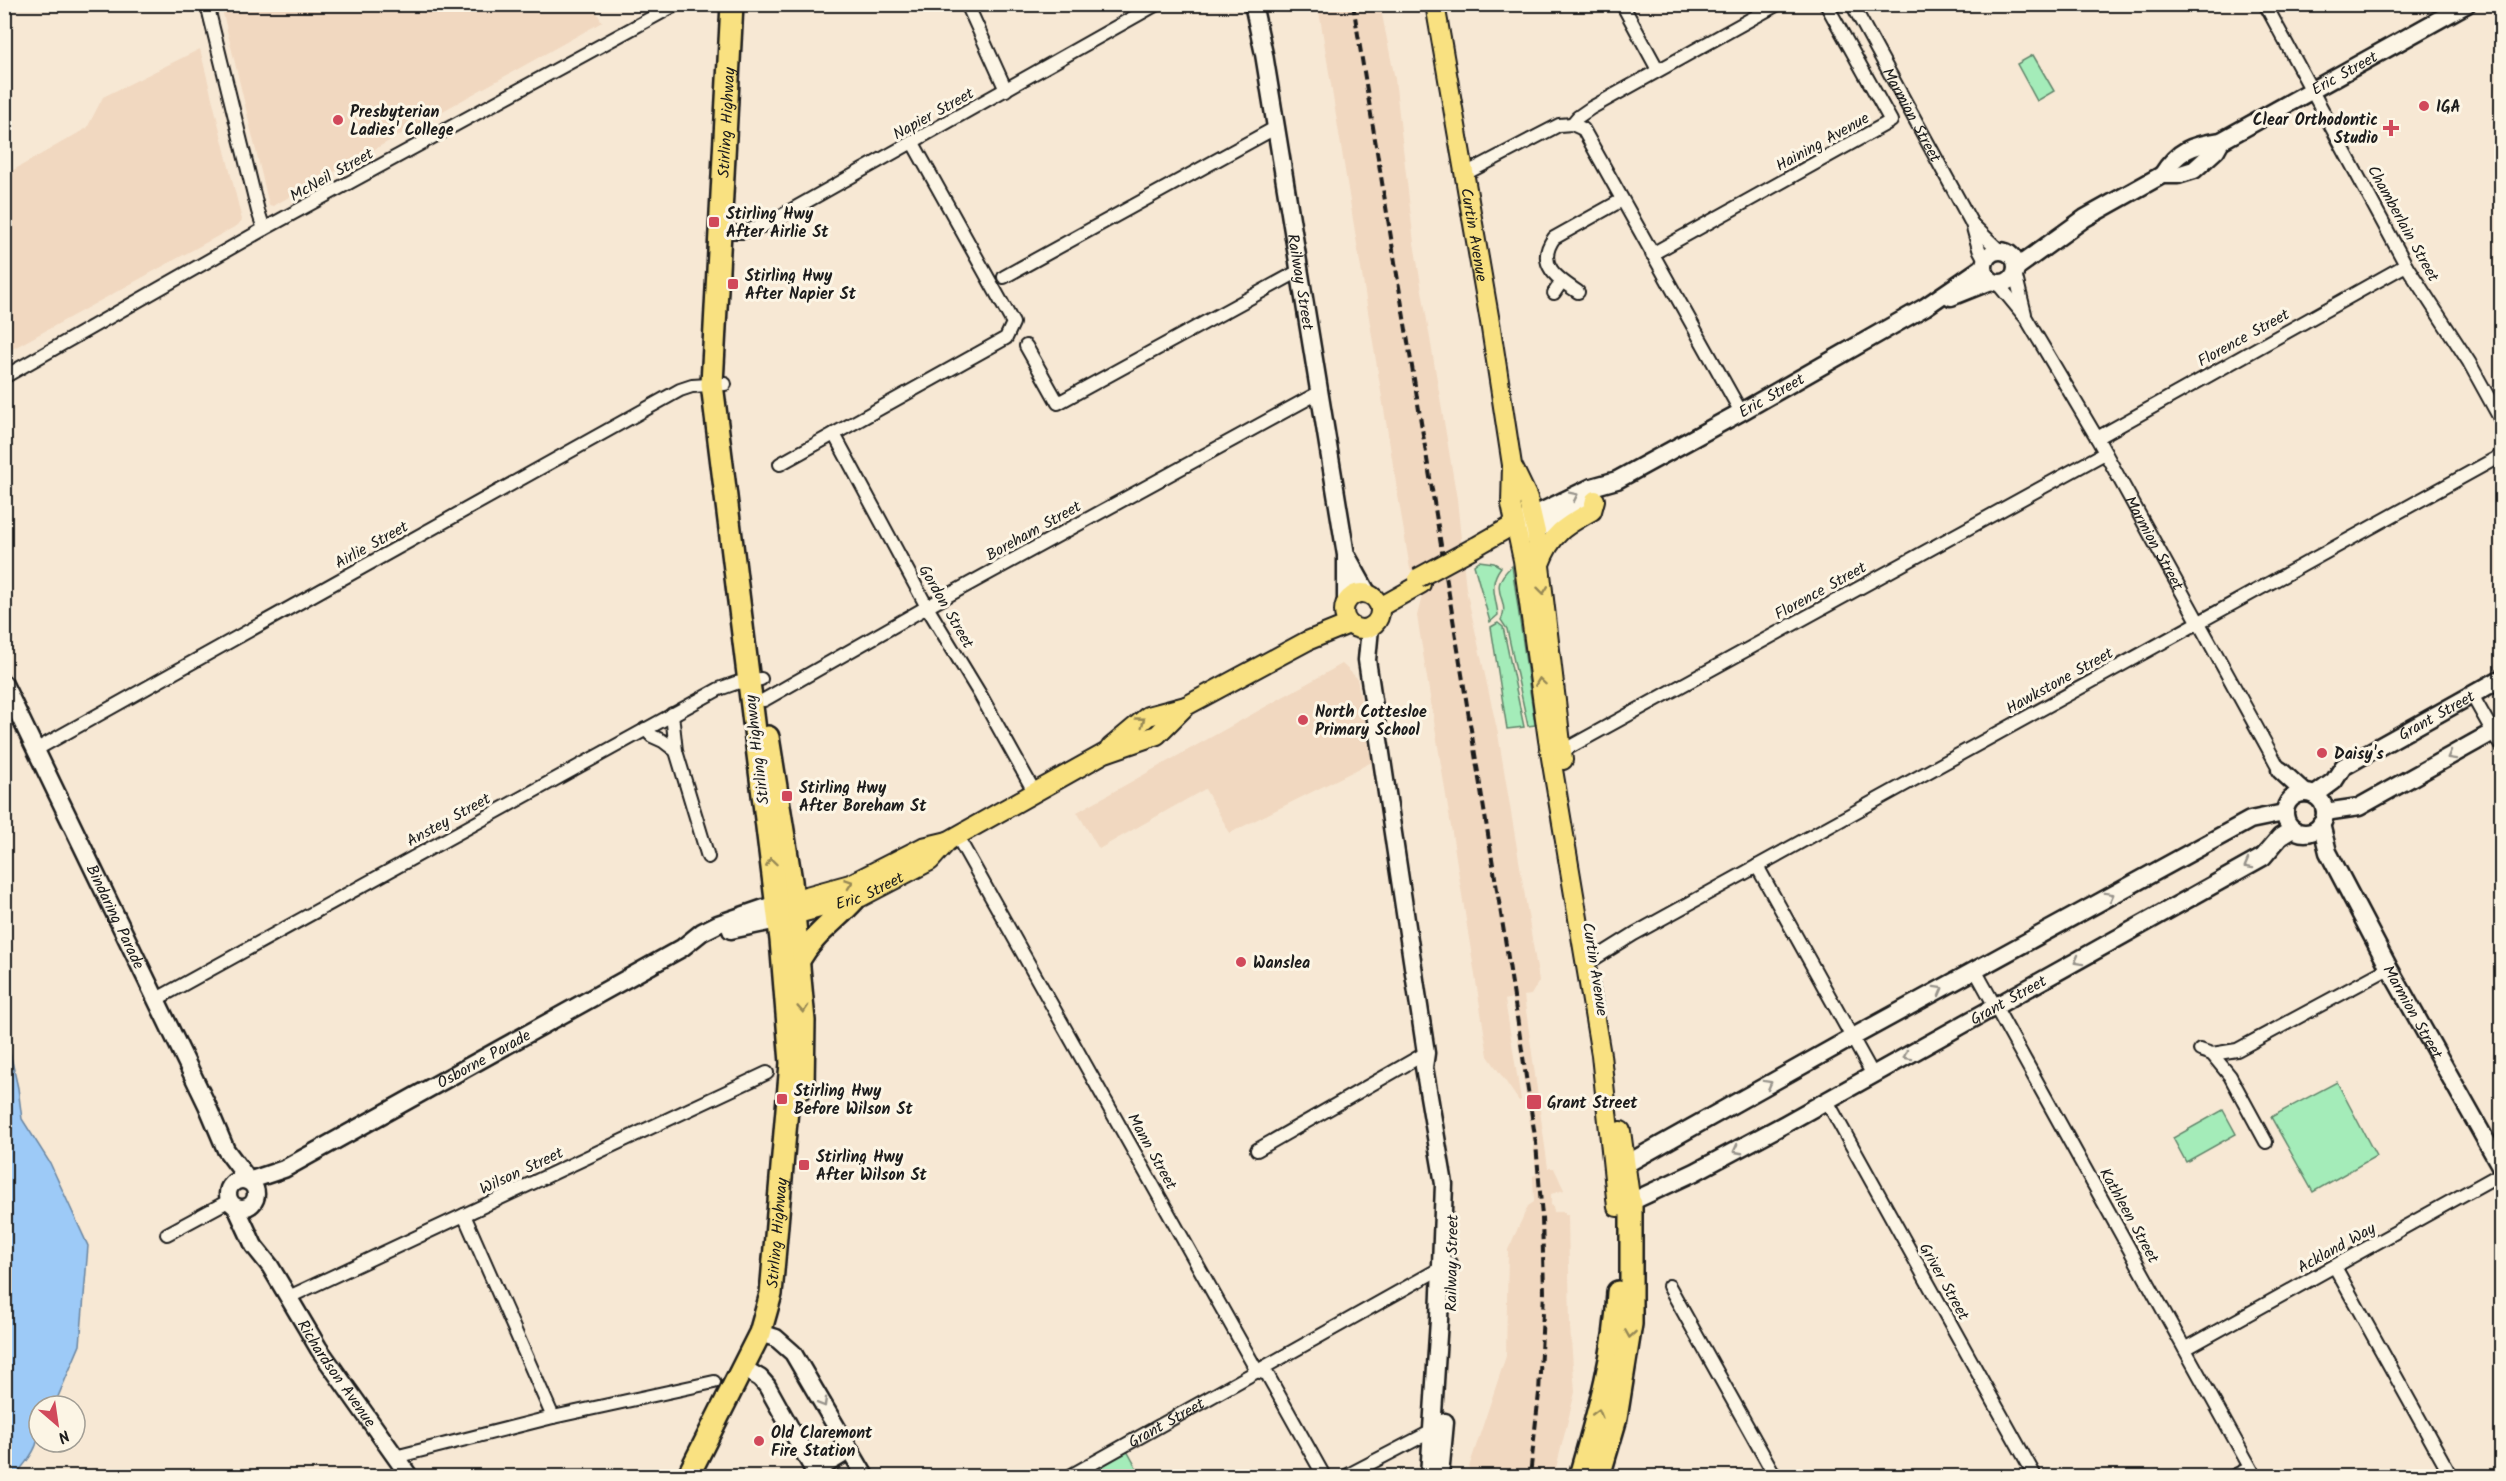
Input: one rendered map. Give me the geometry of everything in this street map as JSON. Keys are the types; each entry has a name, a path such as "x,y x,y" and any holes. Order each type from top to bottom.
{"highway":[{"name":"Stirling Highway","path":"732,4 719,384 762,688 785,909 790,1074 766,1335"},
{"name":"Stirling Highway","path":"726,232 745,4"},
{"path":"799,960 818,933 841,915 854,900"},
{"name":"Stirling Highway","path":"688,1476 748,1371 785,1296 805,1057 799,960 785,909"},
{"name":"Curtin Avenue","path":"1580,1476 1600,1404 1617,1315 1624,1205"},
{"name":"Curtin Avenue","path":"1599,1476 1616,1418 1631,1324 1624,1205"},
{"name":"Stirling Highway","path":"703,1476 748,1371"}],"main road":[{"name":"Curtin Avenue","path":"1435,4 1490,322 1512,465 1511,504 1557,754 1624,1205"},
{"name":"Curtin Avenue","path":"1512,465 1528,498 1534,524 1557,754"},
{"path":"1540,566 1553,537 1566,526 1592,511 1595,500"},
{"name":"Eric Street","path":"785,909 854,900 930,861 953,839 1105,753 1157,735 1186,706 1352,619 1356,594 1375,600 1420,581 1476,550 1517,531"},
{"path":"1352,619 1380,617 1375,600"},
{"name":"Eric Street","path":"785,909 850,884 923,847 953,839"}],"street":[{"path":"207,4 264,229"},
{"name":"McNeil Street","path":"4,377 264,229 677,4"},
{"path":"967,4 1006,90"},
{"name":"Napier Street","path":"726,232 765,225 1157,4"},
{"path":"1622,4 1658,70"},
{"path":"1577,127 1591,108 1778,4"},
{"name":"Haining Avenue","path":"1652,254 1891,121 1826,4"},
{"name":"Marmion Street","path":"1852,4 1972,224 1979,249 2000,267 2026,318 2097,438 2280,770 2287,806"},
{"name":"Chamberlain Street","path":"2265,4 2406,265 2469,362 2502,422"},
{"name":"Eric Street","path":"1534,524 1592,487 1617,480 2162,175 2178,175 2194,170 2216,150 2221,141 2467,4"},
{"name":"Railway Street","path":"1254,6 1320,392 1346,555 1352,619 1366,660 1426,1053 1436,1066 1452,1179 1445,1265 1439,1427 1440,1476"},
{"path":"1463,175 1559,126 1577,127"},
{"path":"1577,127 1622,200 1741,412"},
{"path":"1004,277 1275,128"},
{"path":"780,464 1006,338 1013,324 913,143"},
{"path":"1578,292 1554,275 1548,263 1549,244 1554,238 1622,200"},
{"name":"Florence Street","path":"2097,438 2406,265"},
{"name":"Marmion Street","path":"2000,267 2026,318"},
{"path":"1026,346 1058,403 1299,271"},
{"path":"1554,292 1562,281"},
{"name":"Airlie Street","path":"37,749 669,396 692,386 719,384"},
{"name":"Boreham Street","path":"762,688 927,607 1320,392"},
{"name":"Gordon Street","path":"834,434 927,607 1035,792"},
{"name":"Florence Street","path":"1557,754 2105,453"},
{"name":"Hawkstone Street","path":"1589,958 2502,455"},
{"name":"Eric Street","path":"1517,531 1603,496 1617,480"},
{"name":"Railway Street","path":"1346,555 1375,600"},
{"name":"Grant Street","path":"2310,794 2334,781 2343,767 2502,678"},
{"name":"Bindaring Parade","path":"4,684 207,1105 226,1150 225,1160 242,1193"},
{"name":"Anstey Street","path":"155,1000 718,688 762,688"},
{"path":"2472,695 2497,730 2502,748"},
{"path":"672,714 676,752 708,858"},
{"path":"645,729 651,736 663,741 676,752"},
{"path":"2323,818 2359,807 2497,730"},
{"name":"Marmion Street","path":"2280,770 2310,794"},
{"path":"1620,1168 1853,1037 2250,820 2287,806 2294,796 2310,794 2324,806 2323,818 2312,832 2299,831 2288,825 2287,806"},
{"name":"Marmion Street","path":"2323,818 2328,852 2389,968 2502,1171"},
{"name":"Marmion Street","path":"2299,831 2328,852"},
{"name":"Grant Street","path":"1624,1205 1715,1161 1827,1101 2263,857 2280,837 2299,831"},
{"name":"Mann Street","path":"953,839 1257,1371 1267,1374 1324,1476"},
{"path":"1757,866 1873,1075"},
{"name":"Osborne Parade","path":"167,1234 682,948 702,932 785,909"},
{"path":"2266,1142 2230,1076 2206,1052 2237,1050 2389,968"},
{"name":"Kathleen Street","path":"1975,970 2253,1472"},
{"path":"1257,1150 1426,1053"},
{"name":"Wilson Street","path":"289,1297 767,1073"},
{"name":"Griver Street","path":"1827,1101 2035,1476"},
{"name":"Ackland Way","path":"2185,1349 2335,1267 2502,1171"},
{"name":"Richardson Avenue","path":"242,1193 270,1266 319,1349 409,1476"},
{"path":"464,1215 553,1417"},
{"name":"Grant Street","path":"1070,1476 1445,1265"},
{"path":"2335,1267 2451,1476"},
{"path":"1669,1286 1775,1476"},
{"path":"766,1335 793,1353 865,1476"},
{"path":"748,1371 767,1386 816,1474 850,1450"},
{"path":"395,1457 553,1417 714,1382"},
{"path":"1346,1476 1439,1427"},
{"name":"Railway Street","path":"1429,1476 1439,1427"},
{"path":"2234,1476 2253,1472"}],"shaded area":[{"name":"Presbyterian Ladies' College","path":"592,4 602,22 273,206 269,205 221,5"},
{"path":"1318,5 1380,5 1395,79 1414,243 1457,499 1466,589 1498,734 1539,981 1531,995 1524,996 1548,1168 1554,1168 1564,1190 1551,1194 1551,1205 1554,1212 1565,1212 1565,1215 1568,1215 1570,1327 1575,1392 1554,1476 1466,1476 1506,1356 1508,1250 1528,1206 1534,1202 1533,1176 1536,1175 1534,1151 1512,998 1505,1000 1521,1100 1519,1101 1488,1056 1417,616 1423,592 1417,575 1410,569"},
{"path":"200,49 242,220 238,225 5,353 5,175 87,128 103,97"},
{"name":"North Cottesloe Primary School","path":"1342,664 1357,678 1372,762 1230,833 1205,789 1099,849 1077,812"}],"green space":[{"path":"2033,55 2054,91 2037,101 2017,64"},
{"path":"1479,561 1494,563 1501,567 1494,585 1498,615 1490,622 1474,565"},
{"path":"1512,566 1535,725 1528,726 1507,629 1501,620 1503,606 1500,582"},
{"path":"1498,623 1503,627 1524,727 1507,729 1491,627"},
{"path":"2337,1082 2376,1156 2313,1192 2271,1117"},
{"path":"2223,1110 2236,1134 2186,1162 2173,1138"},
{"path":"1126,1449 1141,1476 1077,1476"}],"water":[{"path":"5,1030 18,1088 22,1119 50,1163 88,1246 80,1345 59,1394 27,1394 27,1454 32,1454 15,1476 4,1476"}],"railway":[{"path":"1353,4 1507,951 1536,1143 1542,1217 1544,1292 1539,1393 1530,1476"}],"place":[{"name":"IGA","path":"2424,106"},
{"name":"Presbyterian Ladies' College","path":"338,120"},
{"name":"Clear Orthodontic Studio","path":"2391,128"},
{"name":"Stirling Hwy After Airlie St","path":"714,222"},
{"name":"Stirling Hwy After Napier St","path":"733,284"},
{"name":"North Cottesloe Primary School","path":"1303,720"},
{"name":"Daisy's","path":"2322,753"},
{"name":"Stirling Hwy After Boreham St","path":"787,796"},
{"name":"Wanslea","path":"1241,962"},
{"name":"Stirling Hwy Before Wilson St","path":"782,1099"},
{"name":"Grant Street","path":"1534,1102"},
{"name":"Stirling Hwy After Wilson St","path":"804,1165"},
{"name":"Old Claremont Fire Station","path":"759,1441"}]}
